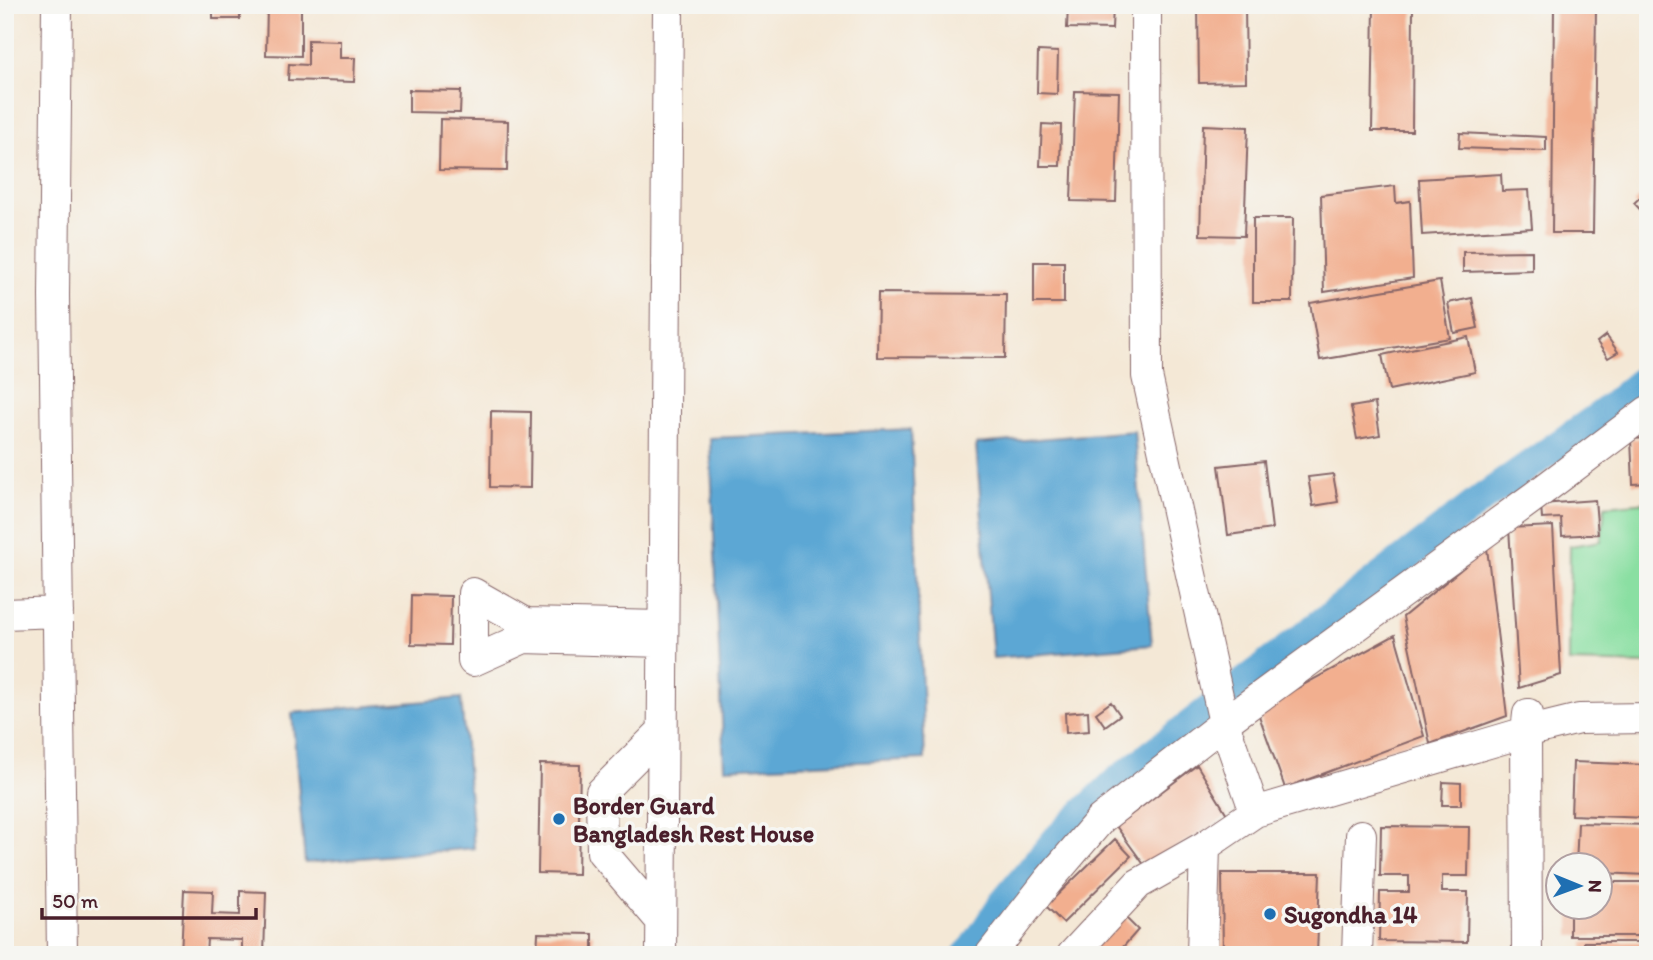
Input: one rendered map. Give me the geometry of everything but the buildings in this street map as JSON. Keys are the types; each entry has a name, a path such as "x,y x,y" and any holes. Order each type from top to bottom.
{"street":[{"path":"57,5 54,296 62,955"},
{"path":"661,955 668,5"},
{"path":"1146,5 1147,376 1224,721 1255,812"},
{"path":"990,955 1101,819 1224,721 1648,411"},
{"path":"473,593 526,624 663,634 524,638 473,661 473,593"},
{"path":"5,614 58,612"},
{"path":"1527,955 1528,714 1580,700 1648,699"},
{"path":"1072,955 1138,884 1205,846 1255,812 1526,732 1579,719 1648,718"},
{"path":"661,921 603,852 601,792 662,731"},
{"path":"1357,955 1361,835"},
{"path":"1202,955 1205,846"}],"green space":[{"path":"1648,502 1648,664 1569,662 1570,546 1601,541 1605,506"}],"water":[{"path":"911,429 925,759 724,768 710,438"},
{"path":"1134,431 1152,645 993,658 976,444"},
{"path":"461,698 474,848 305,863 292,713"}],"waterway":[{"path":"967,955 1001,906 1058,838 1116,782 1483,498 1605,412 1648,376"}],"place":[{"name":"Border Guard Bangladesh Rest House","path":"559,819"},
{"name":"Sugondha 14","path":"1270,914"}]}
